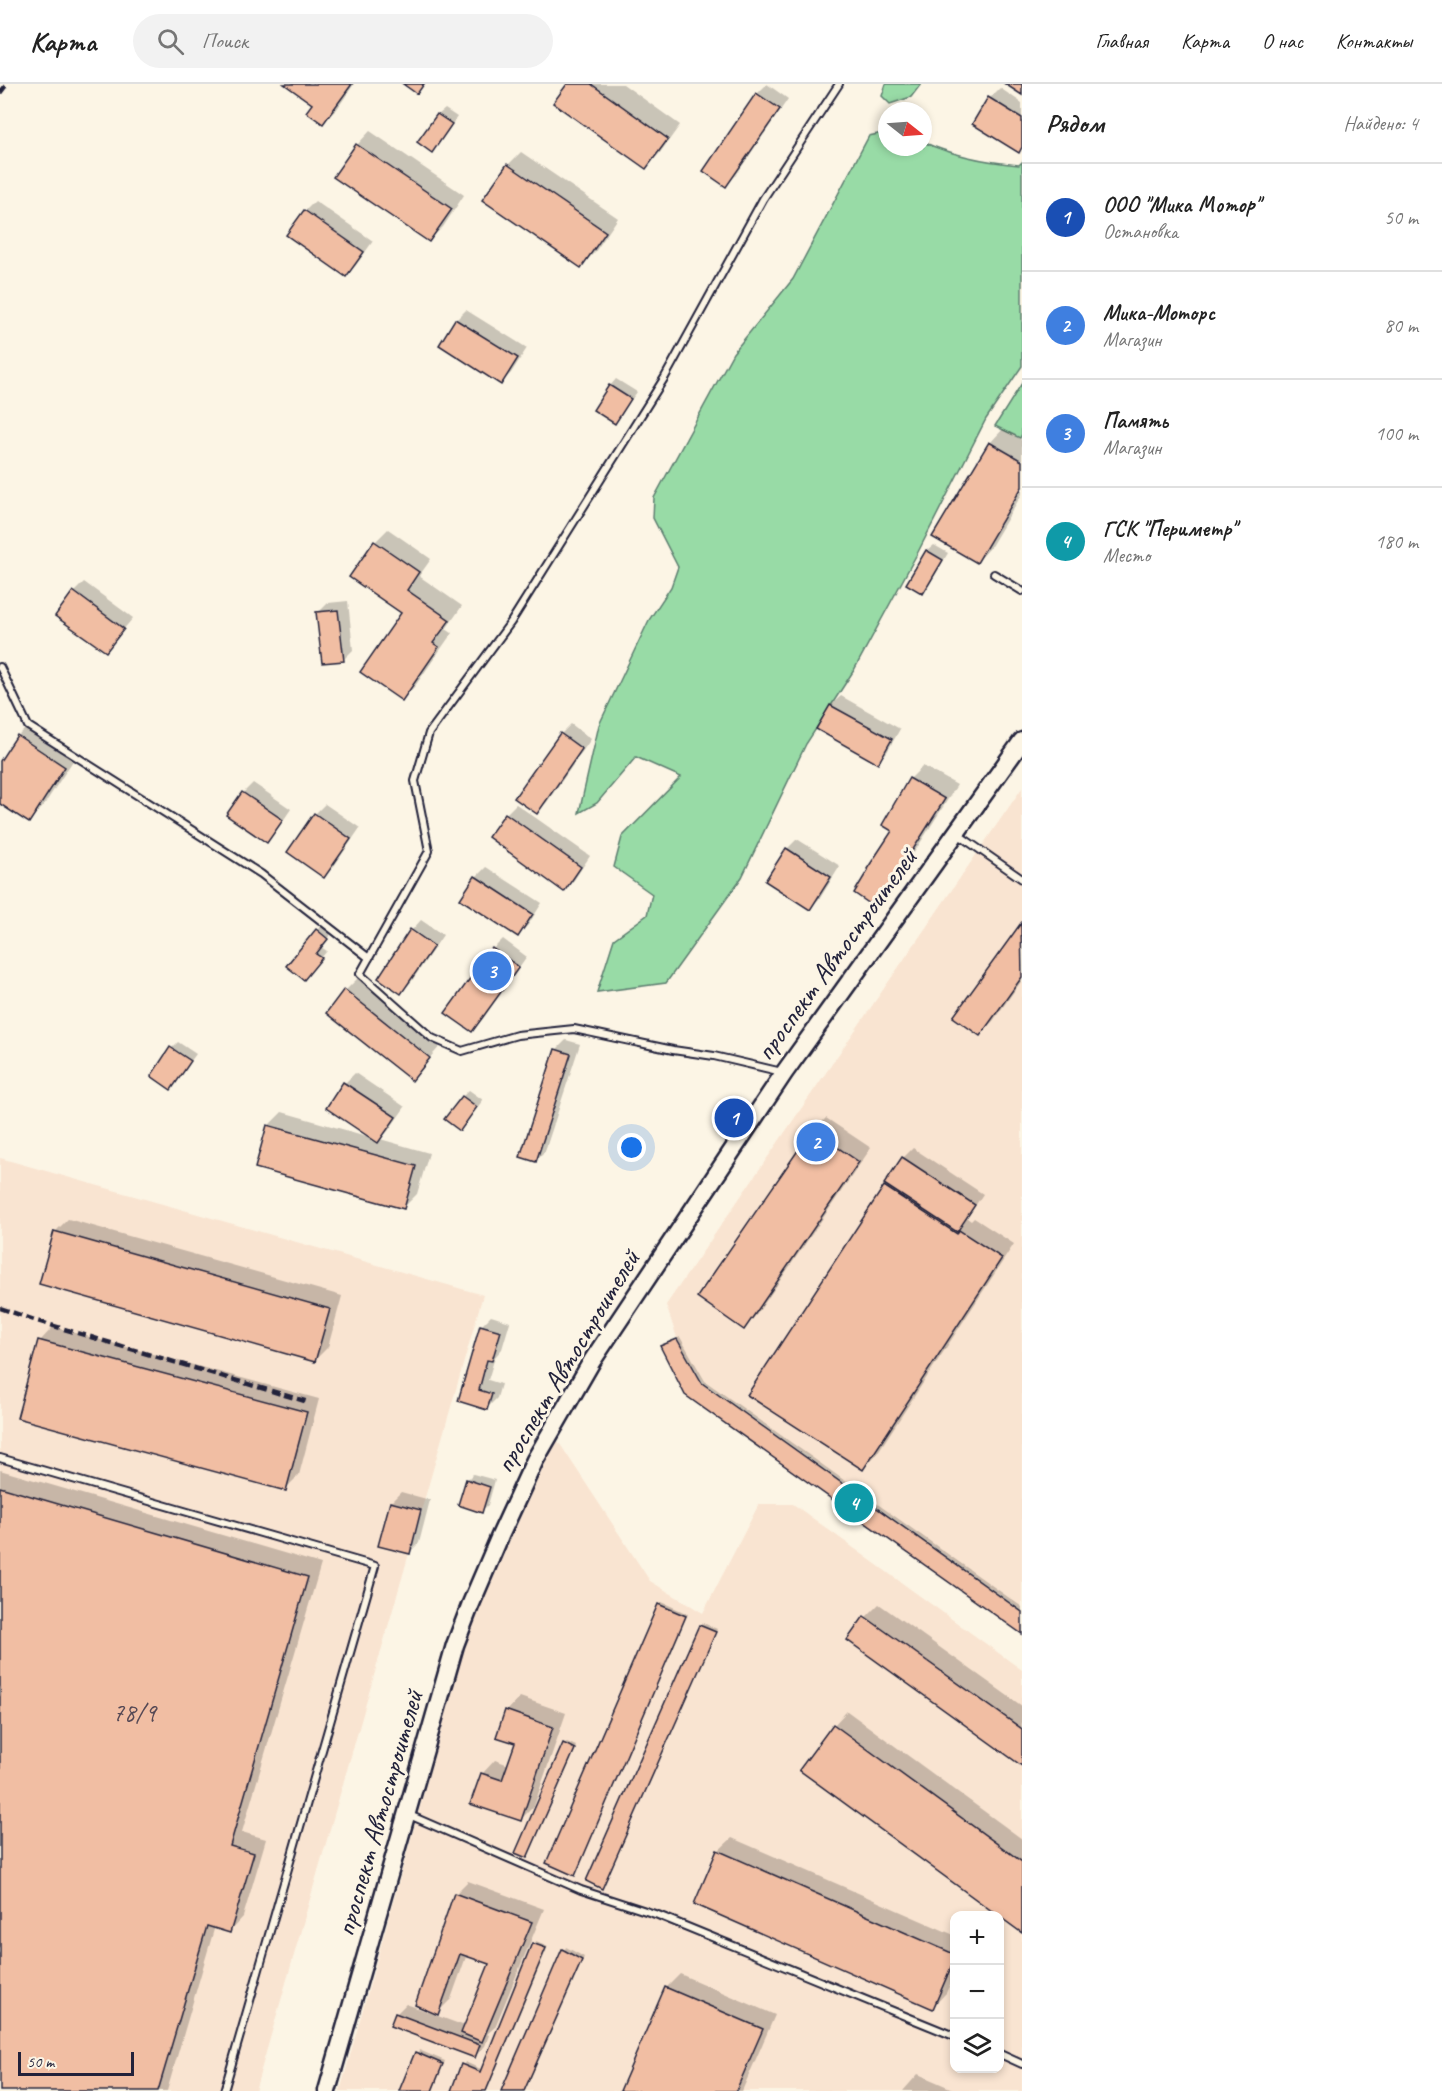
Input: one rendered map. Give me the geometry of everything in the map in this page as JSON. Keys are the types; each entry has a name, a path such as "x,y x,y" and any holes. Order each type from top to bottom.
{"main road":[{"name":"проспект Автостроителей","path":"327,2091 455,1645 535,1460 592,1361 784,1073 1022,741"}],"lane":[{"path":"784,1073 714,1056 673,1050 574,1029 517,1035 462,1051 432,1038 360,974 429,851 415,781 429,733 517,613 665,376 763,198 839,84"},
{"path":"994,574 1022,591"},
{"path":"0,667 28,726 261,874 369,957"},
{"path":"956,833 1022,879"},
{"path":"0,1458 375,1566 224,2091"},
{"path":"406,1813 581,1890 658,1915 950,2034"},
{"path":"1004,2057 1022,2064"}],"shaded area":[{"path":"1022,788 1022,1610 704,1382 677,1338 666,1305"},
{"path":"0,1158 483,1295 255,2091 0,2091"},
{"path":"556,1438 650,1581 703,1613 759,1504 793,1504 1022,1670 1022,2091 340,2091 470,1628"}],"green space":[{"path":"886,84 921,84 911,97 896,102 888,102 882,96"},
{"path":"878,134 878,156 932,156 932,146 958,155 982,160 1019,165 1022,162 1022,366 986,419 854,670 806,744 742,877 666,983 597,992 614,939 647,915 652,894 614,867 622,837 681,777 636,757 597,803 579,813 599,725 649,620 671,587 678,567 653,518 654,498 733,353 793,279 869,136"},
{"path":"1022,383 1022,434 1020,438 995,426"}],"building":[{"path":"284,84 352,84 323,124 306,112 312,104"},
{"path":"403,84 424,84 417,94"},
{"path":"567,84 591,84 668,139 646,169 553,103"},
{"path":"1005,84 1022,84 1022,95"},
{"path":"756,93 780,109 726,187 703,171"},
{"path":"988,97 1022,118 1022,147 1019,153 972,124"},
{"path":"437,114 452,124 432,153 417,142"},
{"path":"356,144 452,209 429,242 333,177"},
{"path":"507,164 606,232 581,268 482,200"},
{"path":"304,210 364,252 346,277 286,235"},
{"path":"455,319 518,358 501,385 439,345"},
{"path":"609,385 631,399 615,424 593,410"},
{"path":"989,442 1022,461 1022,487 977,563 932,537"},
{"path":"374,541 419,572 407,590 450,620 433,643 439,647 402,701 360,672 401,613 349,577"},
{"path":"926,550 943,560 923,594 906,584"},
{"path":"73,591 124,629 106,652 55,616"},
{"path":"338,610 344,661 322,663 316,612"},
{"path":"830,705 892,739 878,764 816,729"},
{"path":"560,733 582,749 537,814 514,798"},
{"path":"17,735 65,767 29,823 0,804 0,761"},
{"path":"909,778 945,799 876,908 854,893 892,831 882,825"},
{"path":"242,792 283,820 267,843 226,815"},
{"path":"314,813 351,839 324,878 287,852"},
{"path":"505,813 581,867 564,892 488,837"},
{"path":"786,848 831,877 810,910 765,881"},
{"path":"475,876 533,914 518,937 460,899"},
{"path":"1021,923 1022,977 980,1036 953,1017"},
{"path":"316,929 328,939 316,954 322,958 304,980 286,966"},
{"path":"410,929 434,946 401,994 378,978"},
{"path":"492,948 519,967 472,1032 445,1013"},
{"path":"344,989 430,1058 412,1081 326,1013"},
{"path":"170,1047 191,1061 171,1090 151,1076"},
{"path":"555,1049 571,1054 536,1162 520,1157"},
{"path":"343,1082 396,1117 378,1143 326,1108"},
{"path":"462,1096 477,1107 460,1131 444,1119"},
{"path":"267,1125 416,1166 404,1209 255,1168"},
{"path":"812,1130 859,1162 744,1330 697,1297"},
{"path":"902,1157 975,1205 957,1232 884,1184"},
{"path":"884,1186 957,1234 959,1230 1002,1258 863,1470 747,1395"},
{"path":"54,1231 330,1309 315,1362 39,1284"},
{"path":"480,1325 501,1331 492,1361 487,1360 479,1390 492,1394 487,1410 458,1401"},
{"path":"677,1339 702,1383 1022,1612 1022,1634 685,1395 660,1346"},
{"path":"38,1340 307,1412 286,1491 17,1418"},
{"path":"466,1479 490,1487 482,1513 458,1505"},
{"path":"0,1487 308,1577 230,1846 254,1853 230,1933 207,1926 158,2091 0,2091"},
{"path":"390,1502 421,1510 410,1554 378,1546"},
{"path":"658,1604 686,1616 575,1876 546,1863"},
{"path":"864,1616 1022,1729 1022,1766 847,1640"},
{"path":"699,1625 716,1632 602,1889 586,1881"},
{"path":"505,1710 553,1727 521,1821 470,1804 481,1773 502,1780 515,1743 496,1737"},
{"path":"833,1724 1022,1862 1022,1933 1004,1920 1004,1911 992,1911 799,1770"},
{"path":"563,1743 575,1749 527,1858 515,1853"},
{"path":"717,1850 950,1952 950,1969 933,2009 694,1904"},
{"path":"454,1893 532,1922 482,2042 461,2033 489,1964 460,1954 438,2015 415,2005"},
{"path":"532,1943 546,1948 486,2091 451,2091 461,2064 480,2072"},
{"path":"562,1949 582,1960 524,2091 501,2091"},
{"path":"665,1987 763,2029 736,2091 620,2091"},
{"path":"395,2013 480,2045 475,2058 390,2026"},
{"path":"415,2052 443,2064 432,2091 399,2091"}],"railway":[{"path":"0,93 7,84"},
{"path":"0,1308 308,1402"}],"place":[{"name":"Память","path":"492,971"},
{"name":"ООО \"Мика Мотор\"","path":"734,1118"},
{"name":"Мика-Моторс","path":"816,1142"},
{"name":"ГСК \"Периметр\"","path":"854,1503"}]}
